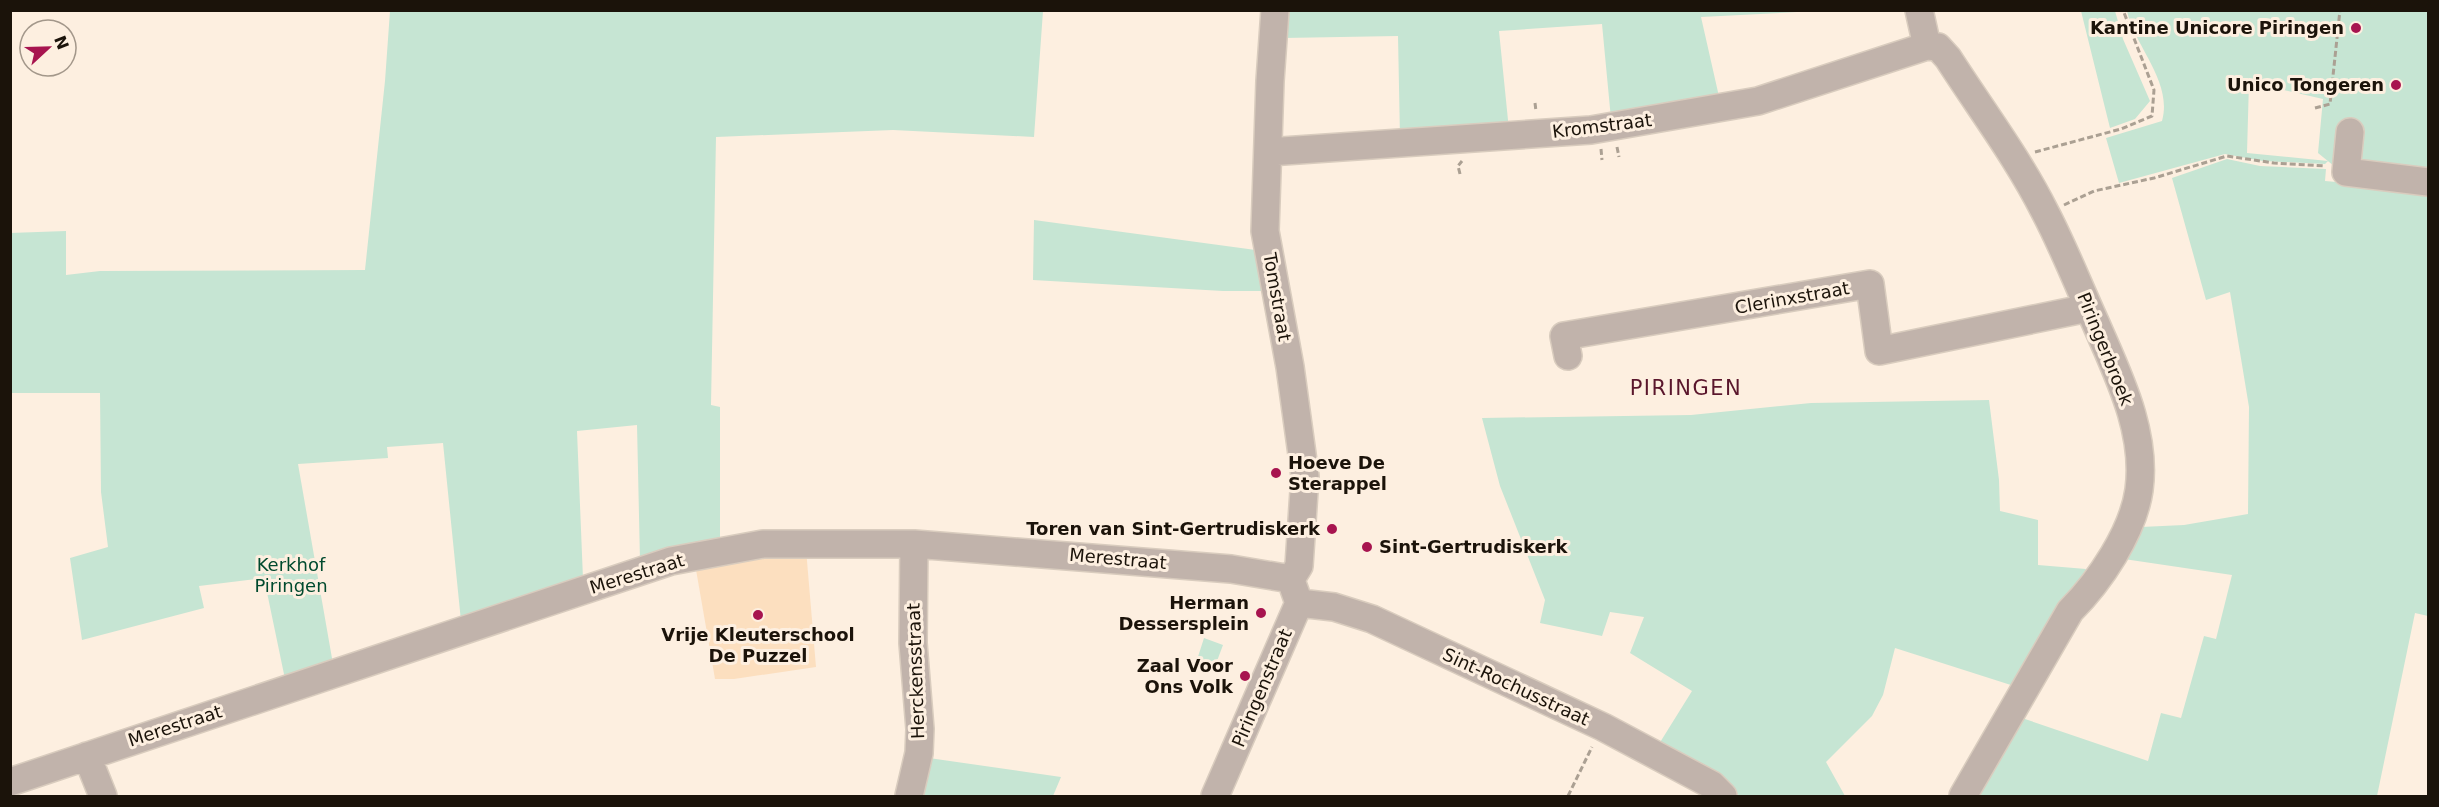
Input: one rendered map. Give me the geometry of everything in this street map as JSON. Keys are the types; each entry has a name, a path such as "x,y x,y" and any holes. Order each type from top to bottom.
{"street":[{"name":"Tomstraat","path":"1275,10 1265,231 1290,367 1305,476 1299,567 1295,591"},
{"path":"1919,10 1928,46"},
{"name":"Kromstraat","path":"1268,152 1591,130 1758,101 1928,46"},
{"name":"Piringerbroek","path":"1928,46 1938,47 1948,58 2046,213 2123,385 2132,417 2140,470 2134,512 2102,573 2092,589 2070,611 1964,796"},
{"path":"2350,132 2346,172 2428,182"},
{"name":"Clerinxstraat","path":"1568,356 1564,336 1870,284 1879,351 2088,308"},
{"name":"Merestraat","path":"10,782 671,561 763,544 914,544 1231,568 1295,591"},
{"name":"Herckensstraat","path":"909,796 919,753 920,729 913,643 914,544"},
{"name":"Sint-Rochusstraat","path":"1295,591 1334,608 1372,619 1603,727 1712,785 1723,796"},
{"name":"Piringenstraat","path":"1215,796 1295,591"},
{"path":"87,756 103,796"}],"path":[{"path":"2013,159 2121,129 2152,116 2154,90 2123,10"},
{"path":"2315,108 2330,104 2340,10"},
{"path":"1535,103 1537,112"},
{"path":"2046,213 2094,191 2154,178 2227,156 2274,163 2328,166 2346,172"},
{"path":"1568,796 1603,727"}],"shaded area":[{"name":"Vrije Kleuterschool De Puzzel","path":"806,549 816,667 734,679 715,679 695,564"}],"green space":[{"name":"Kerkhof Piringen","path":"390,11 1043,11 1034,137 893,130 716,137 711,405 720,407 720,538 640,561 637,425 577,431 583,579 461,621 443,443 387,447 388,458 298,464 333,664 285,679 264,578 199,586 204,608 82,640 70,558 108,547 101,492 100,393 11,393 10,233 66,231 66,275 100,271 365,270"},
{"path":"1287,11 1816,11 1701,17 1720,101 1611,119 1602,24 1499,31 1509,130 1400,138 1398,36 1283,38"},
{"path":"2081,11 2115,11 2123,39 2150,101 2135,119 2110,128"},
{"path":"2127,11 2428,11 2428,177 2334,166 2328,161 2325,164 2263,161 2225,154 2119,183 2106,138 2162,121 2164,107 2158,79","holes":["2249,82 2323,99 2318,153 2328,161 2247,153"]},
{"path":"2227,159 2260,166 2326,169 2325,181 2428,190 2428,616 2415,613 2377,796 1975,796 2019,717 2148,761 2161,713 2181,718 2204,636 2216,639 2232,575 2124,559 2141,527 2184,525 2248,514 2249,407 2230,292 2206,300 2172,178"},
{"path":"1034,220 1263,251 1269,291 1223,291 1033,280"},
{"path":"1989,400 1999,480 2000,511 2038,520 2038,565 2086,569 2014,686 1895,648 1883,695 1872,716 1826,762 1845,796 1740,796 1698,765 1659,744 1692,691 1630,653 1644,617 1610,612 1602,636 1540,623 1545,600 1500,486 1482,418 1691,415 1811,403"},
{"path":"1204,638 1223,645 1214,669 1196,663"},
{"path":"929,758 1061,777 1053,796 919,796"}],"place":[{"name":"Kantine Unicore Piringen","path":"2356,28"},
{"name":"Unico Tongeren","path":"2396,85"},
{"name":"Hoeve De Sterappel","path":"1276,473"},
{"name":"Toren van Sint-Gertrudiskerk","path":"1332,529"},
{"name":"Sint-Gertrudiskerk","path":"1367,547"},
{"name":"Herman Dessersplein","path":"1261,613"},
{"name":"Vrije Kleuterschool De Puzzel","path":"758,615"},
{"name":"Zaal Voor Ons Volk","path":"1245,676"}],"district":[{"name":"PIRINGEN","path":"1686,388"}]}
